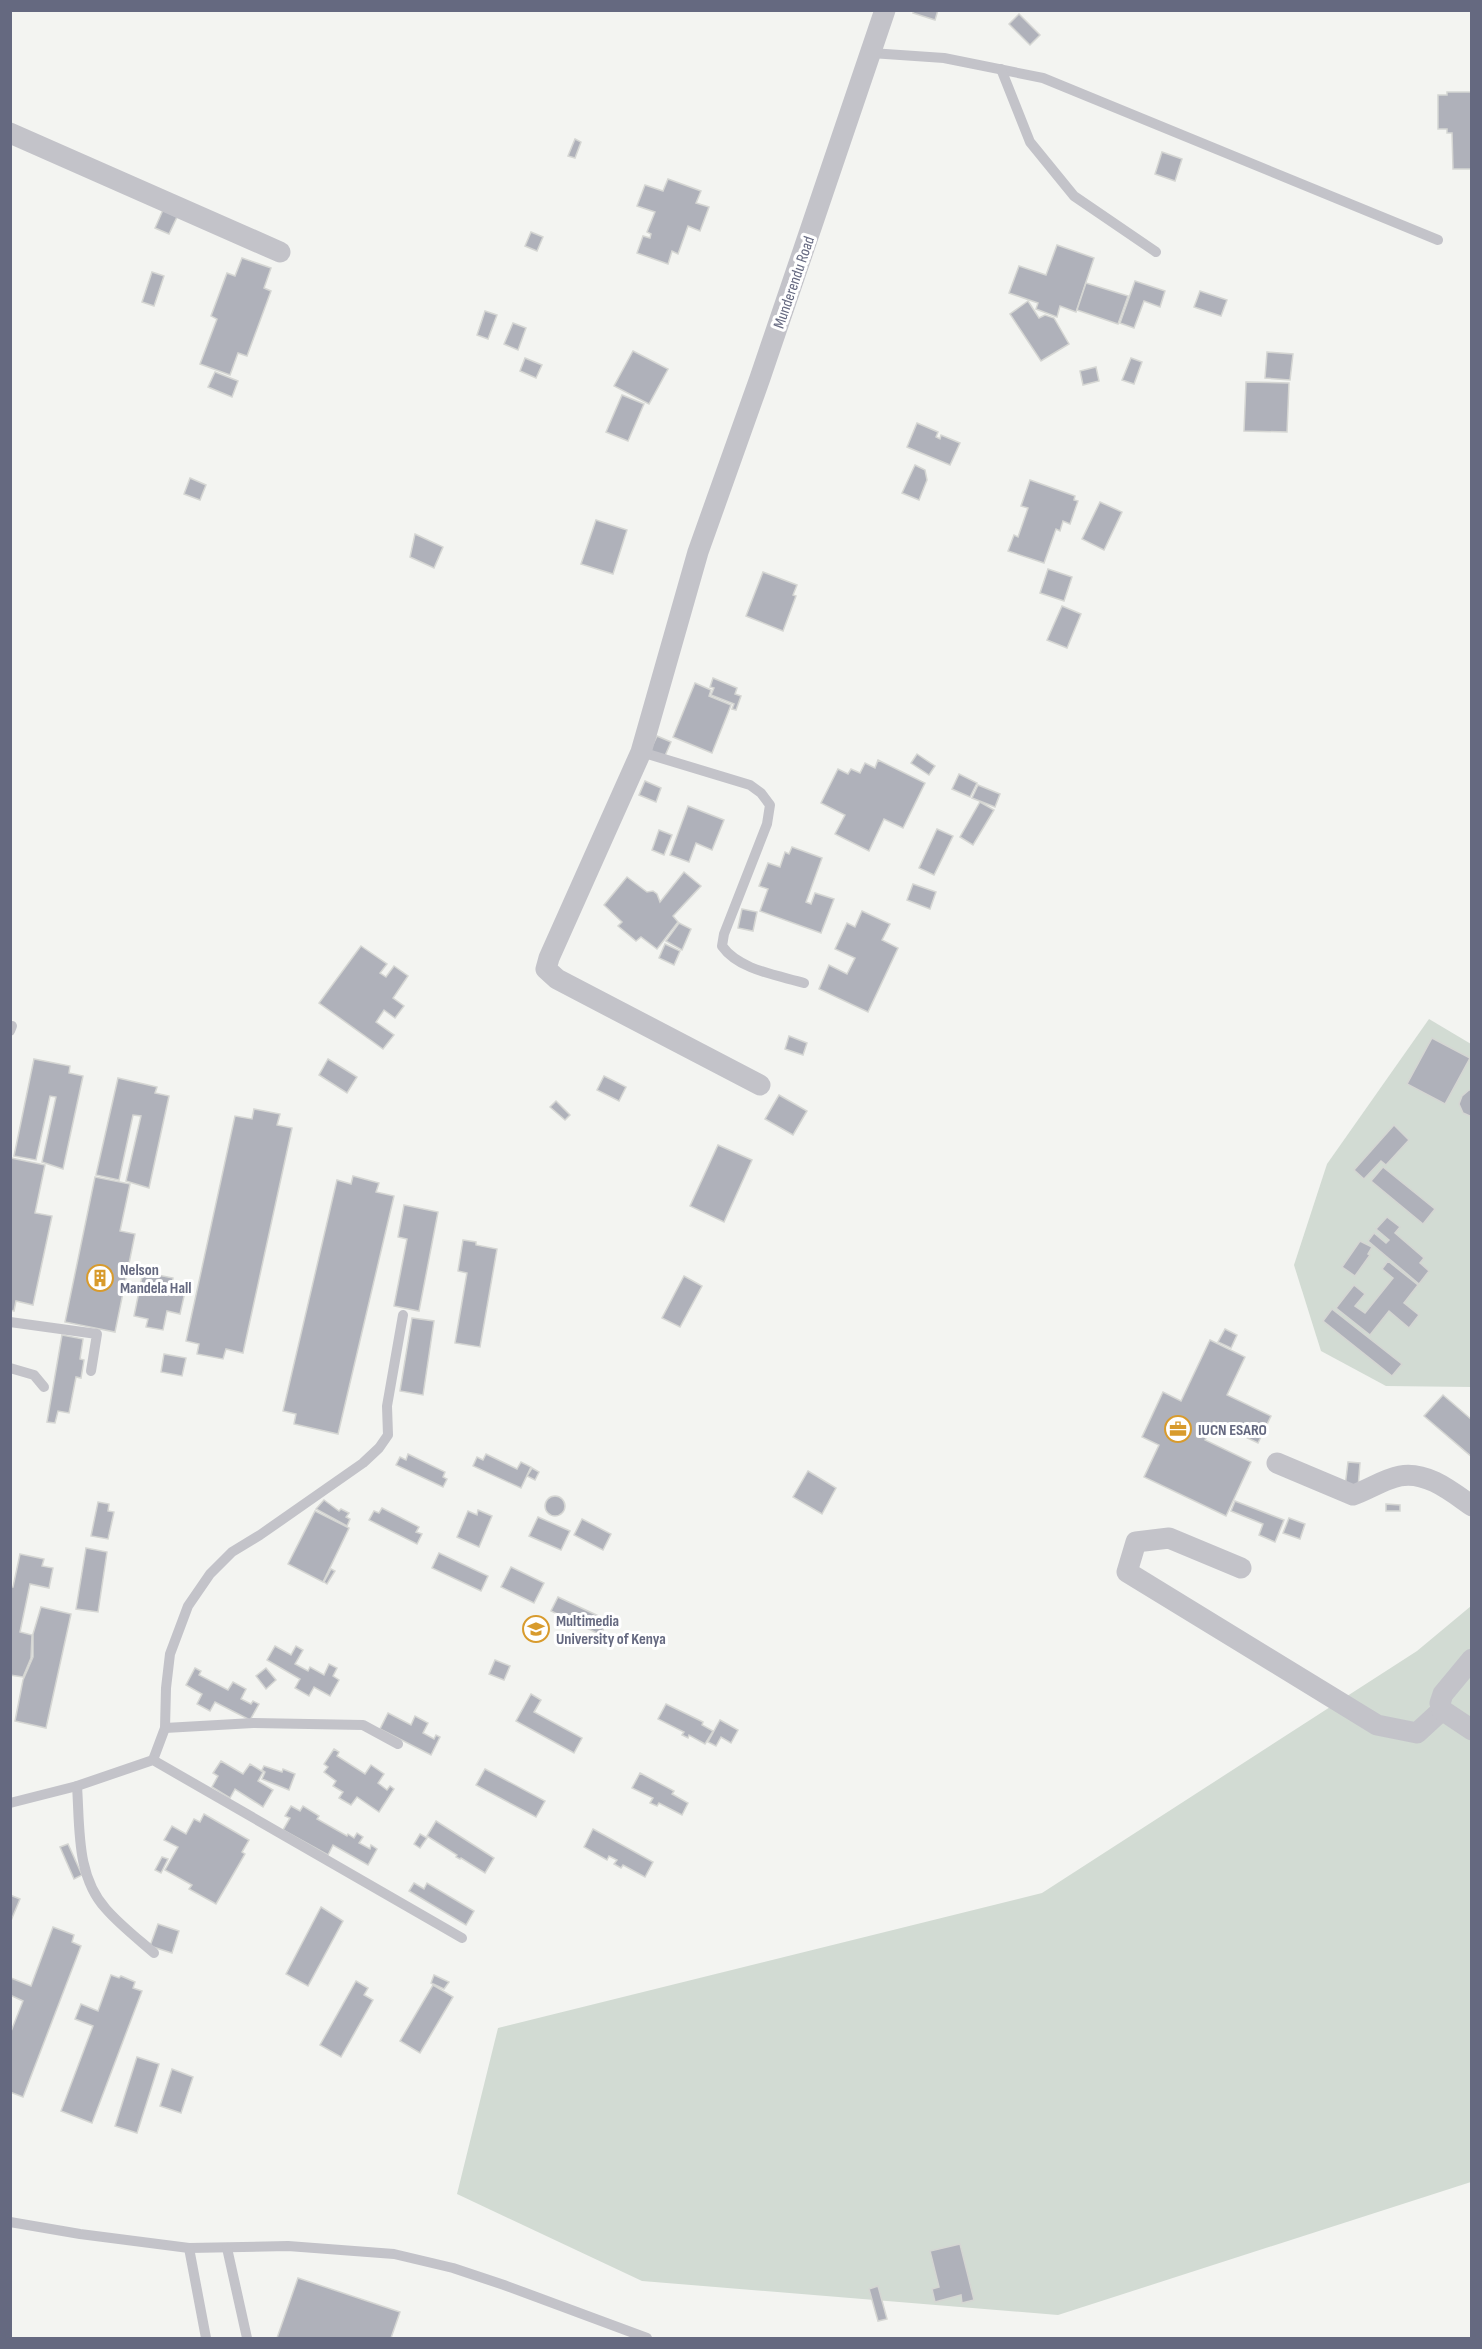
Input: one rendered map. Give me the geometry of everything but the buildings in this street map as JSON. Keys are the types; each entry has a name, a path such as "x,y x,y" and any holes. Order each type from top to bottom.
{"street":[{"name":"Munderendu Road","path":"760,1085 557,979 546,969 641,752 698,552 764,367 885,10"},
{"path":"10,132 280,252"},
{"path":"1277,1463 1353,1495 1402,1476 1418,1477 1448,1489 1472,1506"},
{"path":"1241,1568 1169,1538 1136,1542 1127,1572 1377,1725 1417,1733 1442,1710"},
{"path":"1472,1659 1443,1694 1440,1703 1442,1710 1472,1730"}],"lane":[{"path":"871,53 944,58 1043,78 1438,240"},
{"path":"1001,69 1030,142 1074,196 1156,252"},
{"path":"641,752 750,785 761,793 770,805 767,824 724,934 722,946 730,957 742,963 804,983"},
{"path":"153,1760 165,1728 170,1654 188,1606 210,1574 232,1552 260,1536 363,1462 379,1448 388,1435 387,1406 403,1315"},
{"path":"10,1322 97,1334 91,1371"},
{"path":"10,1368 34,1375 44,1387"},
{"path":"165,1728 253,1723 363,1725 398,1744"},
{"path":"10,1803 77,1786 153,1760 462,1938"},
{"path":"77,1786 82,1863 91,1887 105,1909 154,1953"},
{"path":"10,2222 80,2234 189,2248 288,2246 394,2254 453,2268 647,2338"},
{"path":"189,2248 206,2338"},
{"path":"227,2248 247,2338"}],"shaded area":[{"path":"1429,1019 1471,1044 1471,1387 1386,1386 1321,1351 1294,1265 1327,1164"},
{"path":"1471,1606 1471,2182 1058,2315 642,2281 457,2194 498,2028 1042,1893 1417,1651"}],"place":[{"name":"Nelson Mandela Hall","path":"100,1278"},
{"name":"IUCN ESARO","path":"1178,1429"},
{"name":"Multimedia University of Kenya","path":"536,1629"}]}
